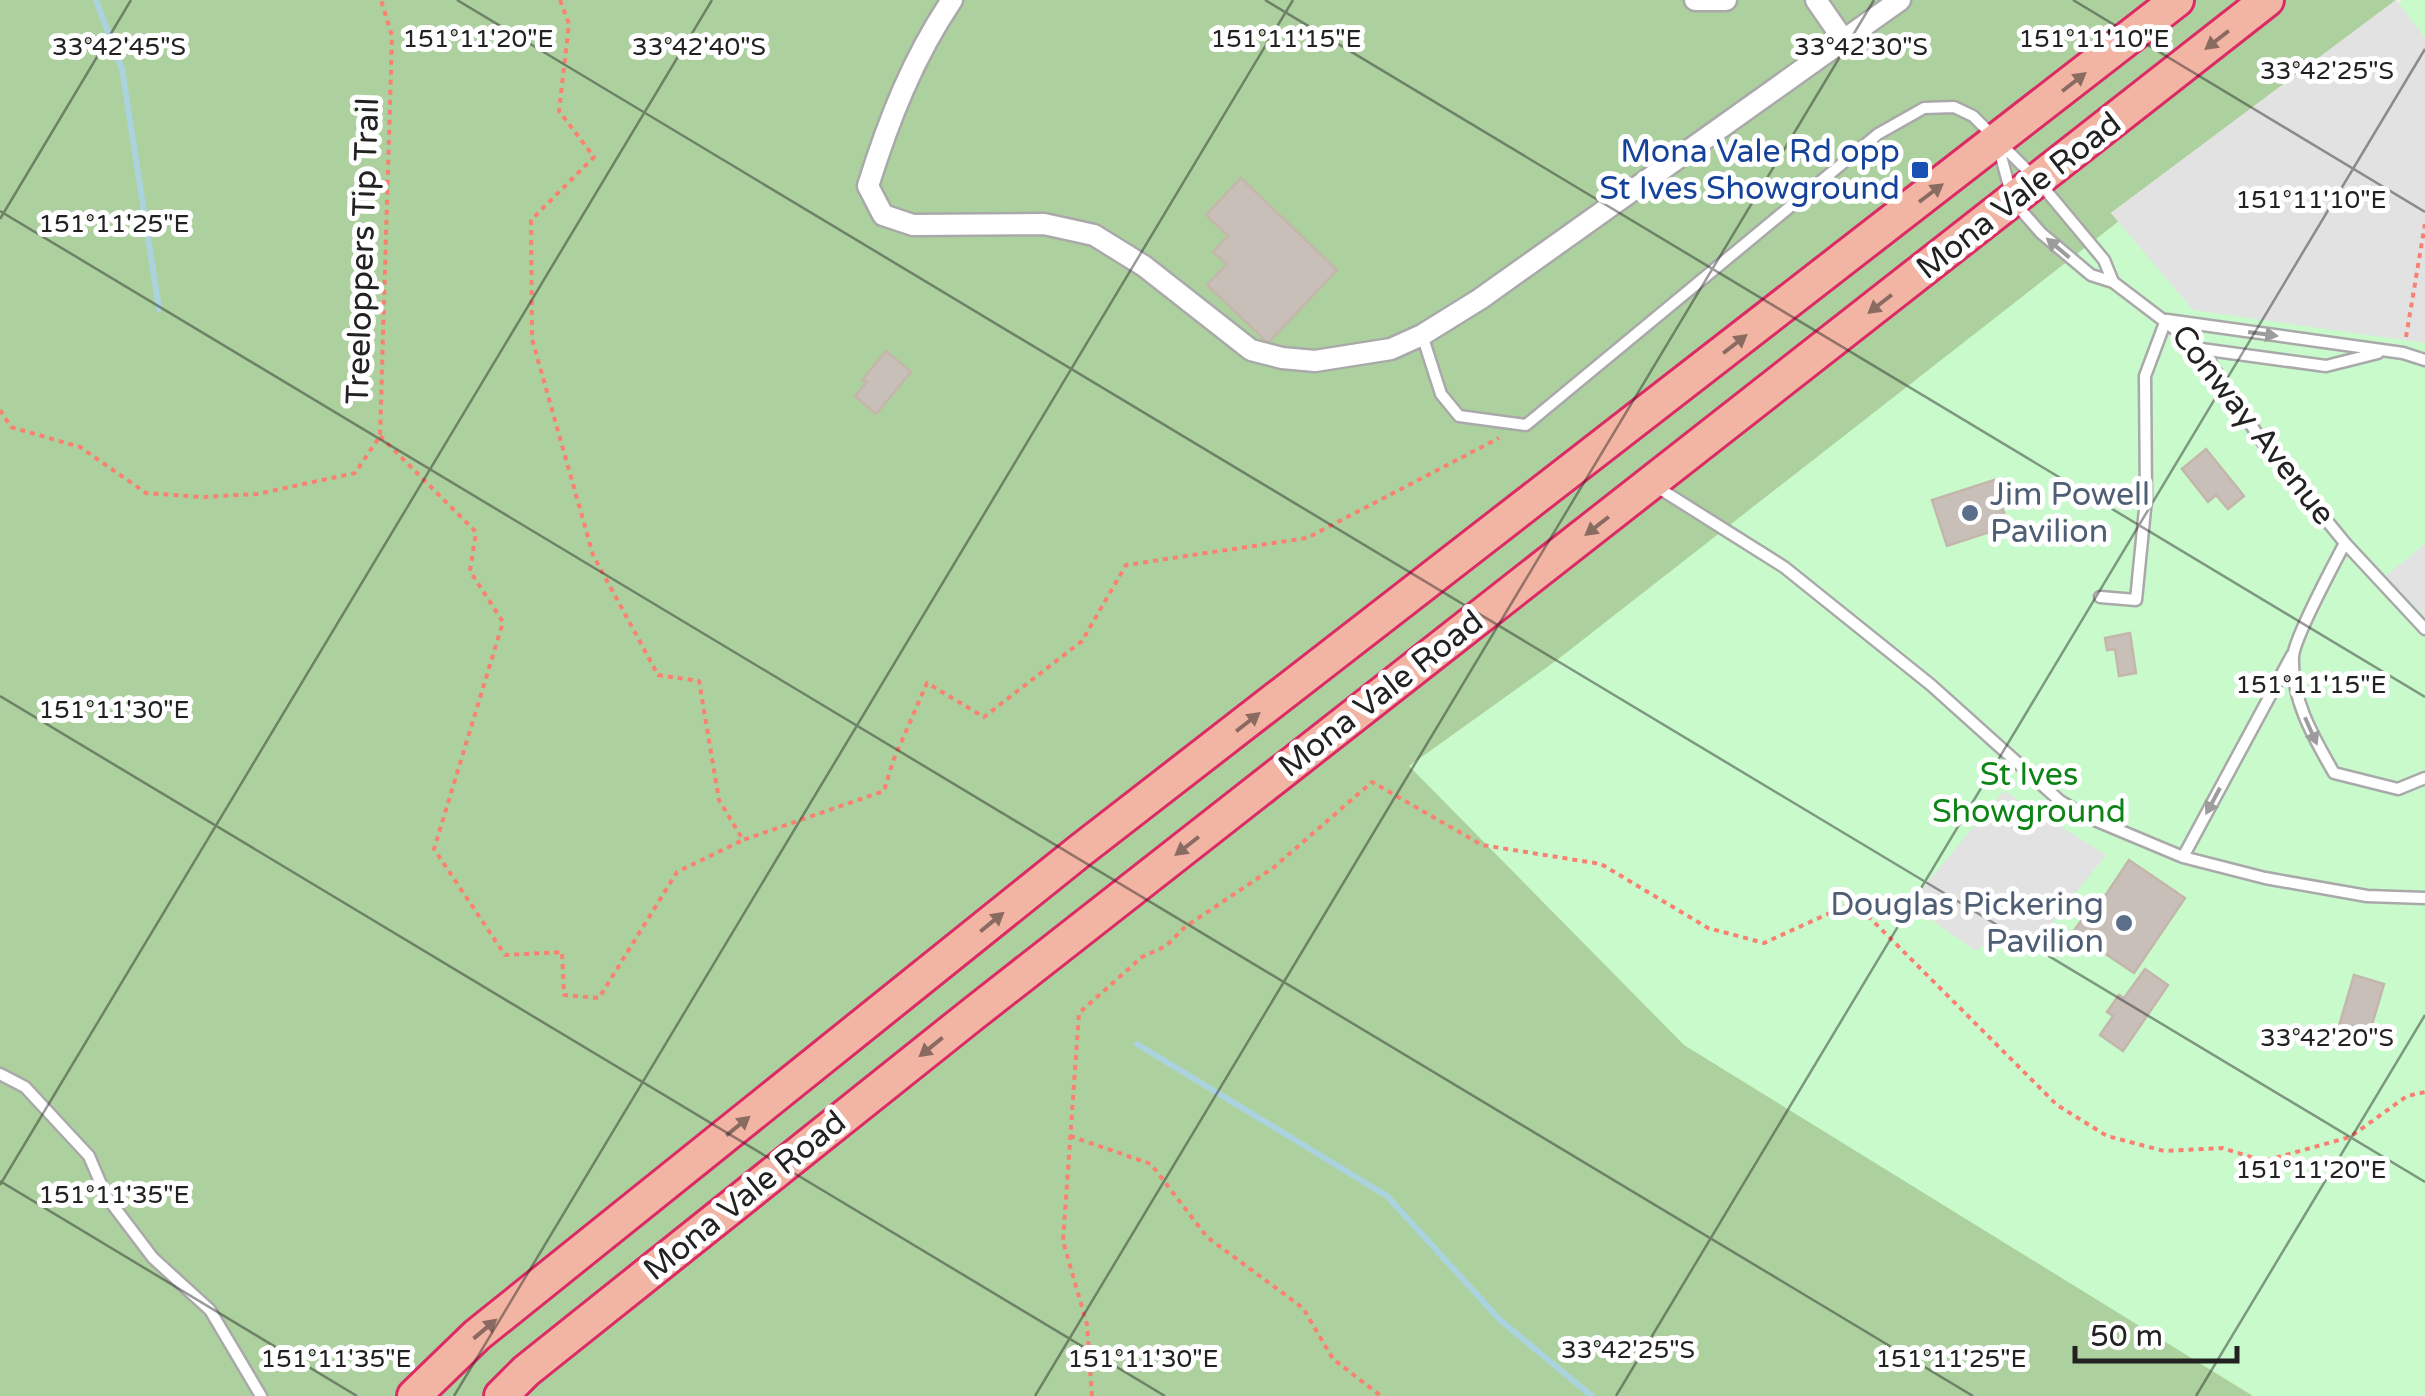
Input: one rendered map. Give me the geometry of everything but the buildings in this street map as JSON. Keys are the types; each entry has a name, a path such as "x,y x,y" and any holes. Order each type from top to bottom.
{"highway":[{"name":"Mona Vale Road","path":"414,1396 477,1335 1081,850 2177,0"},
{"name":"Mona Vale Road","path":"501,1396 526,1371 973,1014 2267,0"}],"street":[{"path":"952,0 924,42 892,112 868,186 883,215 913,225 1044,224 1094,235 1144,266 1251,350 1315,361 1391,348 1422,335 1480,299 1900,0"},
{"path":"1695,0 1726,0"},
{"path":"1816,0 1844,42"}],"lane":[{"path":"1422,335 1440,394 1459,416 1526,424 1878,134 1924,108 1954,107 1973,116 1997,143 2026,191 2041,233 2092,275 2113,282 2166,320 2145,376 2146,500 2136,600 2100,598"},
{"path":"1997,143 2026,191 2104,260 2113,282"},
{"name":"Conway Avenue","path":"2166,320 2403,353 2425,360"},
{"name":"Conway Avenue","path":"2166,320 2202,349 2260,440 2345,543 2425,629"},
{"path":"2202,349 2326,366 2385,352"},
{"path":"1651,483 1784,567 1931,685 2060,800 2085,816 2183,857 2296,885 2367,896 2424,896"},
{"path":"2183,857 2293,654 2345,543"},
{"path":"2293,654 2297,698 2334,774 2398,789 2425,778"},
{"path":"0,1074 26,1086 89,1156 106,1196 153,1258 210,1310 260,1396"}],"path":[{"name":"Treeloppers Tip Trail","path":"0,410 11,427 80,447 146,492 202,497 258,494 355,473 380,436 392,36 380,0"},
{"path":"560,0 569,24 559,112 594,157 532,220 532,340 593,555 658,674 699,681 719,800 743,840"},
{"path":"2403,353 2425,224"},
{"path":"380,436 476,532 470,571 503,622 434,849 505,955 562,952 564,995 599,998 677,872 743,840 884,791 927,684 984,717 1082,642 1126,565 1308,538 1526,424"},
{"path":"1092,1396 1087,1324 1063,1241 1078,1013 1142,957 1166,946 1185,926 1273,868 1372,782 1482,845 1601,864 1708,928 1764,943 1854,902 2057,1106 2108,1136 2164,1151 2222,1148 2264,1161 2350,1137 2407,1096 2425,1092"},
{"path":"1070,1136 1151,1164 1207,1238 1303,1308 1332,1358 1381,1396"}],"green space":[{"path":"0,0 2396,0 2111,213 2193,310 2425,617 2425,1396 0,1396"},
{"name":"St Ives Showground","path":"2402,0 2425,0 2425,1396 2253,1396 1684,1045 1409,766 1557,660"}],"shaded area":[{"path":"2396,0 2425,38 2425,343 2193,310 2111,213"},
{"path":"2425,544 2425,617 2386,576"},
{"path":"2004,791 2106,855 2041,941 2001,932 1976,951 1909,904"}],"waterway":[{"path":"96,0 122,69 159,309"},
{"path":"1137,1044 1387,1196 1501,1321 1592,1396"}],"place":[{"name":"Mona Vale Rd opp St Ives Showground","path":"1920,170"},
{"name":"Jim Powell Pavilion","path":"1970,513"},
{"name":"Douglas Pickering Pavilion","path":"2124,923"}]}
